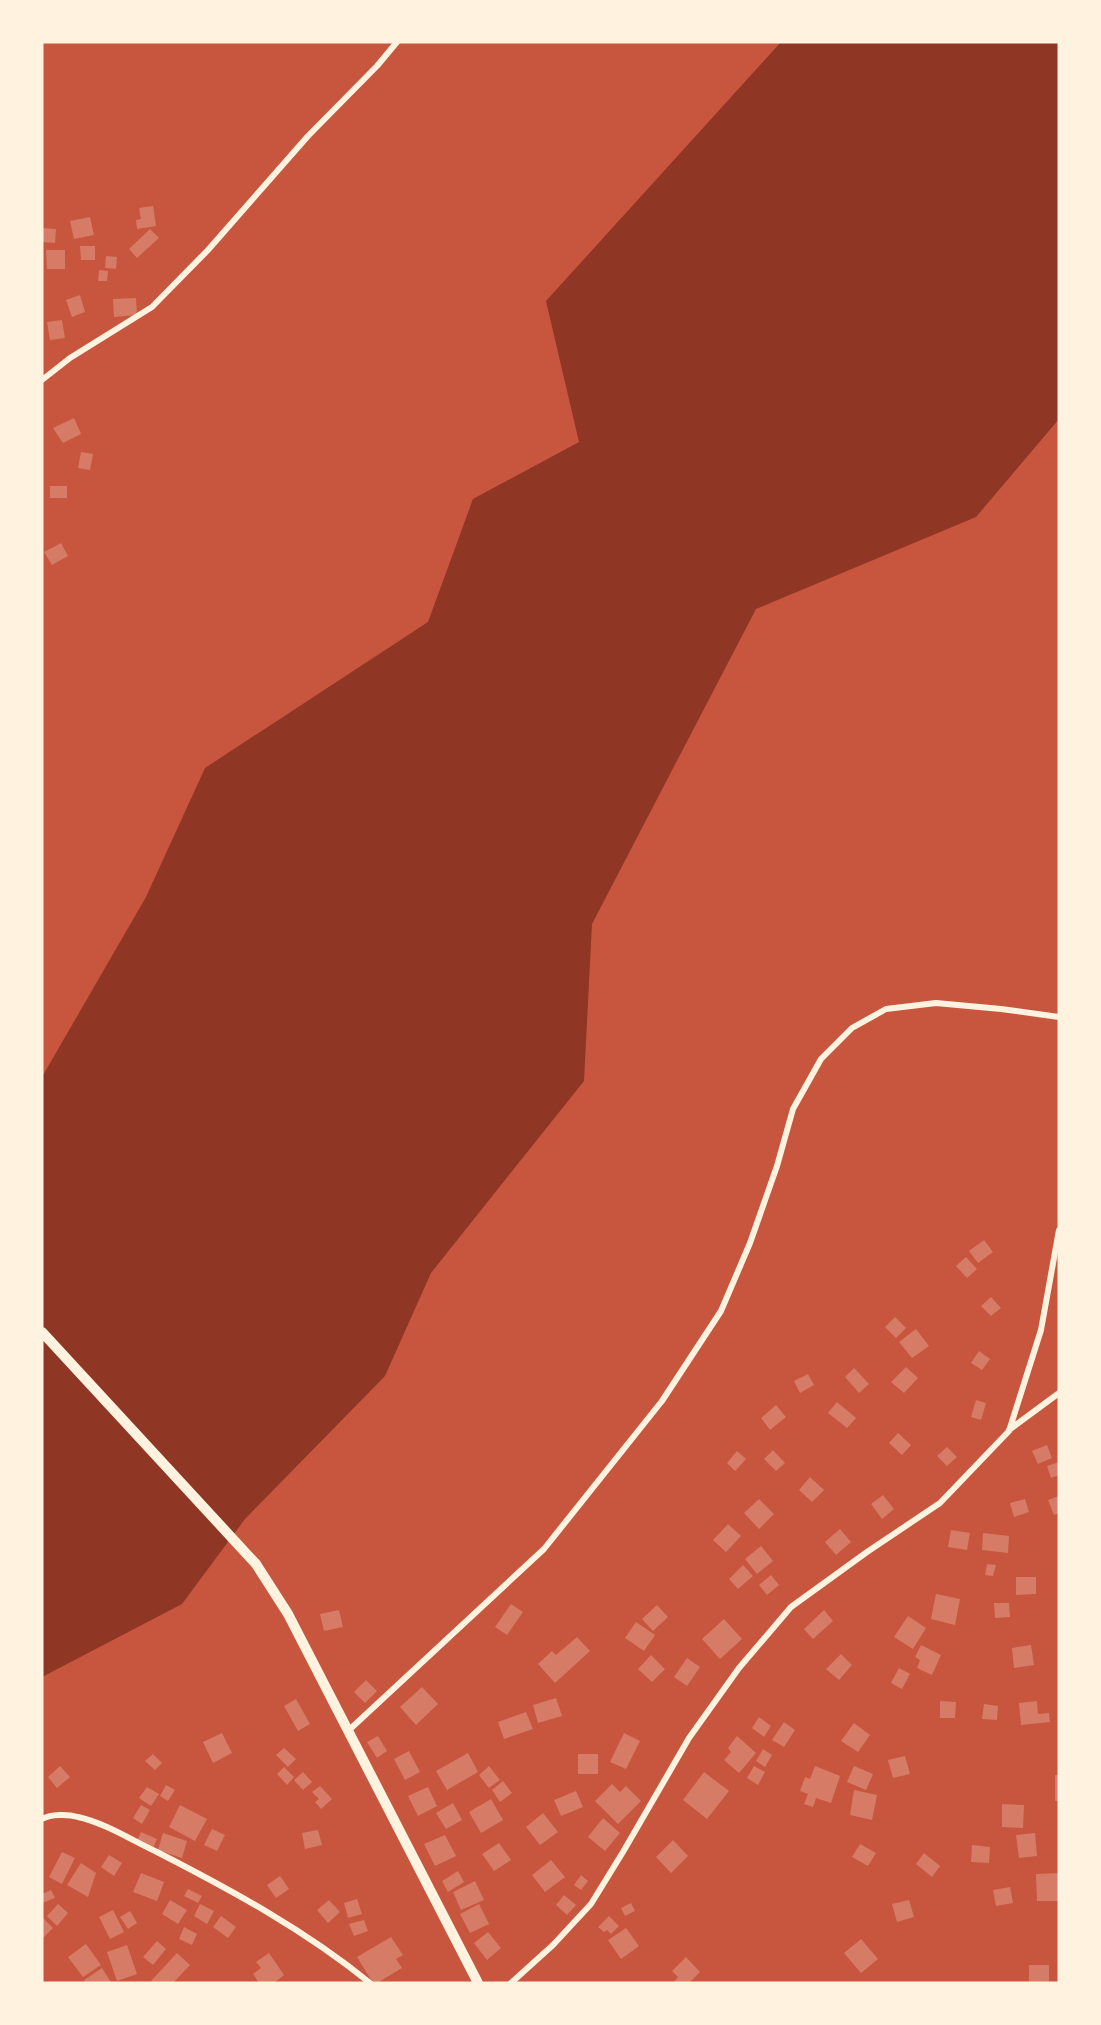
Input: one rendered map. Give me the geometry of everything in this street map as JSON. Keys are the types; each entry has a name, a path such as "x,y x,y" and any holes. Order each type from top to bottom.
{"street":[{"path":"42,380 70,358 152,307 208,250 308,136 377,66 397,42"},
{"path":"348,1731 544,1549 662,1401 721,1311 750,1243 777,1166 793,1109 821,1059 852,1028 886,1009 936,1003 1059,1017"},
{"path":"1009,1431 1041,1330 1059,1230"},
{"path":"42,1332 256,1564 288,1614 478,1983"},
{"path":"511,1983 553,1945 591,1904 689,1738 740,1668 791,1607 940,1503 1009,1431 1059,1394"},
{"path":"42,1819 47,1816 76,1816 102,1825 155,1851 209,1878 269,1913 317,1944 370,1983"}],"shaded area":[{"path":"781,42 1059,42 1059,419 976,517 756,609 592,924 584,1081 431,1273 385,1376 245,1519 182,1604 42,1677 42,1077 146,897 205,768 428,622 473,499 579,442 546,301"}],"building":[{"path":"153,206 156,226 137,229 136,220 141,219 139,208"},
{"path":"90,217 94,235 74,239 70,221"},
{"path":"42,228 56,229 55,243 42,242"},
{"path":"150,229 159,238 137,258 129,249"},
{"path":"80,246 95,246 95,260 81,260"},
{"path":"46,250 65,250 65,269 47,269"},
{"path":"106,256 117,257 116,269 105,268"},
{"path":"99,270 108,271 107,281 98,281"},
{"path":"80,295 85,312 72,317 66,300"},
{"path":"136,298 137,315 114,317 113,299"},
{"path":"62,320 65,338 50,340 47,322"},
{"path":"74,418 81,434 63,443 53,428"},
{"path":"81,452 93,454 90,470 78,468"},
{"path":"50,486 67,486 67,498 50,498"},
{"path":"61,543 68,556 52,565 44,552"},
{"path":"984,1240 993,1252 978,1263 969,1251"},
{"path":"966,1257 977,1269 967,1278 956,1266"},
{"path":"991,1297 1001,1308 991,1316 981,1306"},
{"path":"895,1317 906,1328 896,1338 885,1327"},
{"path":"916,1329 929,1346 912,1358 899,1342"},
{"path":"979,1351 990,1359 982,1370 971,1363"},
{"path":"906,1367 918,1378 904,1393 891,1382"},
{"path":"854,1368 869,1384 859,1393 845,1377"},
{"path":"808,1374 814,1385 800,1393 794,1381"},
{"path":"976,1400 986,1403 981,1420 971,1417"},
{"path":"837,1402 856,1418 847,1428 828,1413"},
{"path":"776,1405 786,1417 770,1430 761,1418"},
{"path":"898,1433 911,1445 902,1455 889,1443"},
{"path":"1047,1445 1052,1458 1038,1464 1032,1451"},
{"path":"947,1447 957,1457 947,1466 937,1456"},
{"path":"773,1450 785,1463 776,1471 764,1459"},
{"path":"737,1451 746,1459 735,1471 727,1463"},
{"path":"1059,1462 1059,1475 1051,1478 1047,1466"},
{"path":"810,1477 824,1490 812,1502 799,1490"},
{"path":"883,1495 894,1509 882,1519 871,1504"},
{"path":"1059,1496 1059,1513 1054,1515 1048,1500"},
{"path":"759,1499 774,1514 759,1529 744,1513"},
{"path":"1025,1499 1029,1512 1014,1517 1010,1503"},
{"path":"728,1524 741,1536 726,1552 713,1540"},
{"path":"840,1529 851,1542 836,1555 825,1542"},
{"path":"951,1530 970,1533 967,1550 948,1547"},
{"path":"983,1533 1009,1536 1008,1553 982,1550"},
{"path":"761,1546 773,1561 757,1574 745,1559"},
{"path":"987,1564 996,1565 993,1576 985,1575"},
{"path":"743,1565 753,1576 738,1589 729,1579"},
{"path":"771,1575 779,1585 767,1595 759,1585"},
{"path":"1016,1577 1036,1577 1036,1594 1016,1595"},
{"path":"936,1594 960,1599 955,1625 931,1619"},
{"path":"994,1603 1009,1603 1010,1617 995,1618"},
{"path":"511,1604 523,1612 507,1635 495,1627"},
{"path":"657,1605 668,1617 653,1631 642,1619"},
{"path":"339,1610 343,1627 324,1631 320,1614"},
{"path":"824,1610 833,1621 813,1639 804,1629"},
{"path":"908,1616 926,1628 913,1649 894,1637"},
{"path":"724,1619 742,1639 720,1659 702,1639"},
{"path":"636,1622 655,1635 644,1651 625,1638"},
{"path":"577,1637 590,1651 555,1683 538,1664 552,1651 556,1655"},
{"path":"921,1645 941,1655 932,1675 917,1668 920,1660 915,1657"},
{"path":"1031,1645 1034,1665 1014,1668 1012,1648"},
{"path":"841,1654 852,1665 839,1680 826,1669"},
{"path":"651,1655 665,1669 652,1682 638,1669"},
{"path":"687,1658 700,1667 687,1686 674,1677"},
{"path":"899,1668 910,1674 902,1689 891,1683"},
{"path":"366,1680 377,1691 365,1703 354,1692"},
{"path":"422,1687 438,1704 416,1725 400,1707"},
{"path":"556,1698 562,1716 538,1723 533,1705"},
{"path":"296,1699 310,1724 298,1731 284,1706"},
{"path":"940,1701 956,1702 955,1718 940,1718"},
{"path":"1037,1701 1038,1714 1049,1713 1050,1722 1021,1725 1019,1703"},
{"path":"984,1704 998,1706 997,1720 982,1719"},
{"path":"526,1712 533,1729 504,1739 498,1722"},
{"path":"759,1717 771,1726 764,1737 752,1728"},
{"path":"784,1722 795,1730 784,1747 772,1740"},
{"path":"854,1723 870,1735 858,1752 841,1741"},
{"path":"222,1733 232,1753 213,1763 203,1742"},
{"path":"624,1733 640,1741 626,1769 610,1762"},
{"path":"378,1736 387,1751 377,1758 367,1742"},
{"path":"737,1736 756,1753 739,1773 724,1760 731,1752 728,1748"},
{"path":"284,1748 296,1759 288,1767 276,1755"},
{"path":"763,1749 772,1755 765,1767 756,1761"},
{"path":"409,1751 420,1772 405,1780 394,1759"},
{"path":"468,1753 478,1772 447,1790 436,1771"},
{"path":"153,1754 162,1763 155,1770 145,1761"},
{"path":"578,1754 598,1754 598,1774 578,1774"},
{"path":"905,1756 910,1774 893,1778 888,1760"},
{"path":"60,1766 70,1777 57,1788 48,1777"},
{"path":"489,1766 500,1780 489,1788 479,1775"},
{"path":"754,1766 765,1772 758,1785 747,1778"},
{"path":"815,1766 840,1776 831,1803 816,1798 813,1807 804,1804 808,1794 800,1791 805,1777 810,1779"},
{"path":"854,1766 873,1774 866,1790 847,1782"},
{"path":"284,1767 294,1777 287,1785 277,1774"},
{"path":"303,1772 312,1782 303,1790 294,1780"},
{"path":"704,1772 729,1791 707,1819 683,1800"},
{"path":"1055,1775 1059,1775 1059,1801 1055,1801"},
{"path":"503,1781 512,1793 500,1802 492,1790"},
{"path":"612,1784 620,1792 626,1786 641,1801 618,1824 595,1801"},
{"path":"166,1785 175,1790 168,1801 160,1796"},
{"path":"320,1786 332,1799 321,1809 315,1802 319,1799 312,1792"},
{"path":"147,1787 159,1794 151,1806 139,1798"},
{"path":"428,1787 437,1806 418,1816 408,1796"},
{"path":"854,1790 877,1795 872,1820 850,1815"},
{"path":"576,1791 583,1807 561,1816 554,1800"},
{"path":"491,1799 503,1820 481,1833 469,1812"},
{"path":"453,1803 462,1820 446,1829 436,1813"},
{"path":"1002,1804 1024,1805 1023,1828 1002,1827"},
{"path":"141,1805 150,1810 142,1824 133,1818"},
{"path":"180,1805 207,1819 195,1841 169,1827"},
{"path":"543,1813 558,1832 540,1845 526,1827"},
{"path":"603,1818 620,1833 605,1851 588,1837"},
{"path":"212,1829 225,1835 217,1851 204,1845"},
{"path":"318,1830 322,1845 305,1849 302,1833"},
{"path":"141,1832 157,1839 153,1848 137,1841"},
{"path":"163,1833 187,1841 182,1858 158,1850"},
{"path":"1035,1833 1037,1856 1019,1858 1016,1835"},
{"path":"445,1835 456,1856 435,1866 424,1844"},
{"path":"673,1840 688,1856 671,1873 656,1857"},
{"path":"499,1843 511,1860 494,1871 482,1854"},
{"path":"860,1844 876,1853 868,1866 852,1857"},
{"path":"972,1845 990,1847 989,1863 971,1862"},
{"path":"62,1852 75,1858 62,1884 49,1877"},
{"path":"924,1853 940,1866 932,1877 916,1864"},
{"path":"109,1855 122,1863 114,1876 101,1867"},
{"path":"551,1860 565,1877 545,1892 532,1875"},
{"path":"81,1863 96,1873 88,1897 67,1885"},
{"path":"458,1871 464,1882 448,1892 442,1881"},
{"path":"141,1873 164,1882 157,1901 133,1892"},
{"path":"1059,1873 1059,1901 1037,1901 1036,1874"},
{"path":"581,1875 588,1881 581,1890 574,1885"},
{"path":"280,1876 289,1889 276,1898 267,1885"},
{"path":"475,1881 484,1900 461,1910 453,1892"},
{"path":"1010,1887 1013,1903 996,1906 993,1890"},
{"path":"188,1889 202,1896 198,1903 184,1896"},
{"path":"51,1890 55,1898 42,1903 42,1894"},
{"path":"564,1895 576,1905 567,1915 556,1905"},
{"path":"357,1899 362,1914 348,1918 344,1903"},
{"path":"170,1900 187,1910 178,1924 162,1914"},
{"path":"329,1900 340,1912 328,1923 317,1910"},
{"path":"909,1900 914,1917 897,1922 892,1904"},
{"path":"631,1903 635,1911 625,1916 621,1908"},
{"path":"58,1904 68,1913 57,1926 47,1916"},
{"path":"200,1904 214,1911 207,1924 194,1916"},
{"path":"479,1904 489,1924 470,1933 460,1914"},
{"path":"113,1910 124,1932 110,1939 99,1917"},
{"path":"130,1911 137,1923 128,1929 120,1917"},
{"path":"221,1916 236,1927 228,1938 213,1927"},
{"path":"609,1916 619,1926 611,1934 598,1927"},
{"path":"42,1917 53,1928 42,1939"},
{"path":"364,1920 368,1931 354,1936 349,1924"},
{"path":"184,1927 197,1934 192,1945 179,1939"},
{"path":"626,1928 639,1946 621,1959 608,1940"},
{"path":"488,1932 501,1948 487,1960 474,1943"},
{"path":"391,1937 403,1955 396,1959 402,1968 377,1983 373,1983 357,1957"},
{"path":"861,1939 878,1959 861,1973 844,1953"},
{"path":"157,1941 166,1949 153,1965 143,1957"},
{"path":"86,1944 101,1965 83,1977 68,1957"},
{"path":"127,1945 137,1974 117,1981 107,1952"},
{"path":"177,1953 190,1965 173,1983 151,1981"},
{"path":"269,1953 284,1975 274,1983 259,1983 253,1974 261,1968 256,1962"},
{"path":"686,1957 700,1972 689,1983 673,1983 678,1977 672,1971"},
{"path":"1029,1965 1049,1965 1049,1982 1029,1982"},
{"path":"102,1968 111,1982 86,1983 84,1980"}]}
